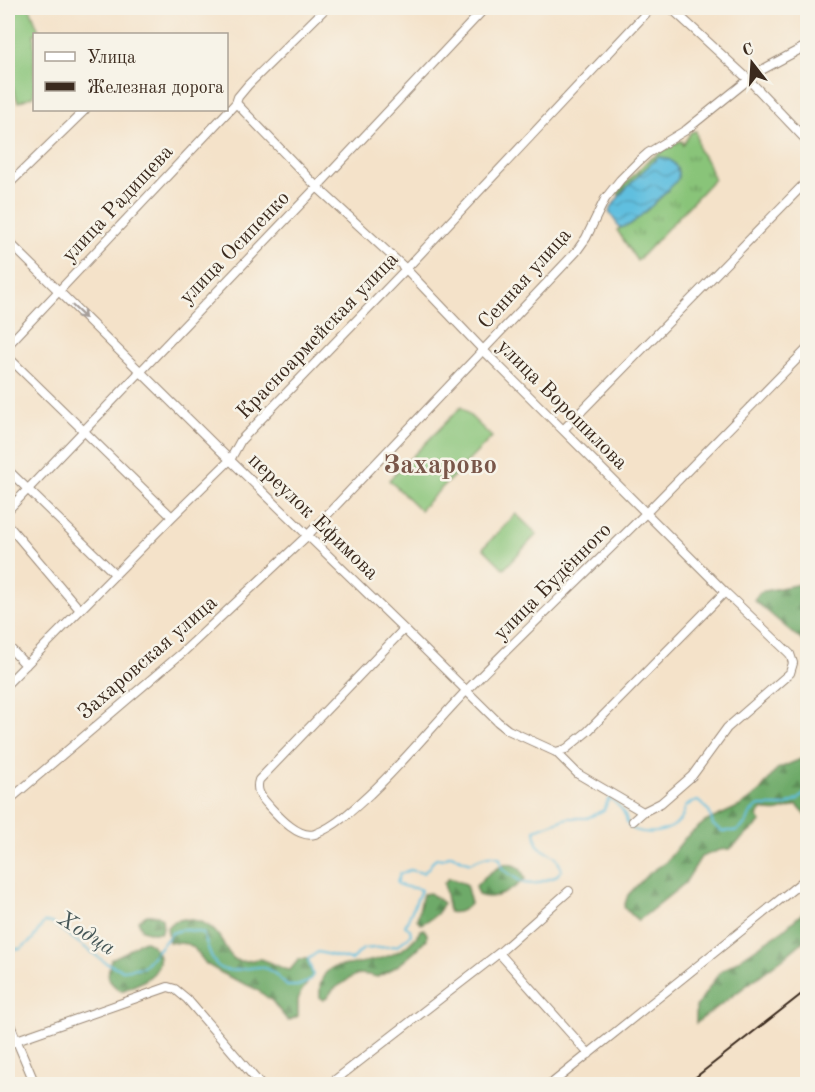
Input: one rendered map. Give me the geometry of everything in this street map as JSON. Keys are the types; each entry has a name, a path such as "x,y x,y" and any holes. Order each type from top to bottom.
{"street":[{"name":"улица Радищева","path":"8,345 236,103 248,85 326,8"},
{"name":"улица Осипенко","path":"8,510 485,8"},
{"name":"Красноармейская улица","path":"8,683 230,460 241,440 406,269 651,8"},
{"path":"671,8 748,79 807,142"},
{"name":"Сенная улица","path":"308,535 576,252 586,238 605,199 630,169 648,153 692,125 748,79 807,45"},
{"name":"улица Ворошилова","path":"236,103 317,187 406,269 483,350 790,654 793,663 789,673 727,728 692,776 661,803 643,812"},
{"path":"8,185 84,111"},
{"path":"564,429 807,180"},
{"name":"переулок Ефимова","path":"8,241 498,722 508,730 556,752"},
{"name":"улица Будённого","path":"404,629 259,780 257,786 260,794 272,810 300,833 311,835 318,833 338,822 391,774 467,690 646,513 807,348"},
{"path":"8,357 171,517"},
{"path":"8,471 115,574"},
{"path":"8,525 80,610"},
{"name":"Захаровская улица","path":"8,801 182,653 308,535"},
{"path":"633,821 643,812 578,774 556,752 566,749 588,731 725,592"},
{"path":"8,646 26,665"},
{"path":"551,1084 807,877"},
{"path":"330,1084 499,952 569,891"},
{"path":"499,952 589,1054"},
{"path":"12,1041 168,987 176,989 187,999 260,1084"},
{"path":"8,1020 12,1041 35,1084"}],"green space":[{"path":"8,8 30,8 40,33 33,33 33,96 18,102 8,74"},
{"path":"696,131 699,151 707,161 714,179 637,261 617,230 631,224 664,194 659,157 625,191 619,195 618,192 647,161 677,142 682,141 683,145 691,132"},
{"path":"461,407 492,437 420,510 389,480"},
{"path":"516,514 537,534 504,569 483,548"},
{"path":"807,584 807,645 754,600 760,592"},
{"path":"807,754 806,816 797,805 776,811 763,809 757,816 761,822 730,849 701,857 685,883 638,921 624,907 628,895 648,874 666,862 685,838 705,822 749,800 760,791 777,769"},
{"path":"506,864 518,868 525,879 509,891 497,896 478,895 476,886 479,882"},
{"path":"449,878 466,884 471,903 458,912 449,912 444,883"},
{"path":"430,893 443,903 442,907 432,918 421,924 417,919 423,894"},
{"path":"807,909 807,938 696,1023 696,1007 719,973 783,930"},
{"path":"147,915 158,915 162,919 163,928 160,933 142,930 138,920"},
{"path":"184,919 202,922 211,928 219,936 231,956 239,961 259,959 290,970 299,959 308,959 313,975 298,1000 298,1016 288,1021 272,1001 256,989 206,964 188,944 169,942 167,927 175,921"},
{"path":"424,929 427,939 398,966 377,977 366,974 355,976 334,989 324,1000 320,998 321,982 330,969 389,956 407,946"},
{"path":"146,941 157,951 158,967 149,977 121,991 110,981 111,959 140,942"}],"water":[{"path":"659,157 668,159 678,170 676,182 639,217 629,225 620,228 609,212 631,183"}],"waterway":[{"name":"Ходца","path":"8,948 20,949 32,940 44,922 52,923 106,963 123,970 143,967 172,933 183,929 203,933 212,957 220,968 231,970 261,967 272,972 287,986 297,986 308,982 313,975 308,959 318,952 351,960 363,949 397,946 411,935 410,929 405,926 421,890 397,883 400,874 410,870 423,873 436,858 442,859 451,855 470,863 485,857 496,856 500,858 502,869 523,883 534,884 555,877 562,870 556,857 537,844 535,830 568,818 587,818 604,810 609,798 622,810 629,826 643,832 657,832 670,828 683,816 686,806 698,801 709,811 713,825 722,831 737,831 747,822 751,812 759,806 784,806 798,800 808,790"}],"railway":[{"path":"687,1084 808,989"}],"district":[{"name":"Захарово","path":"440,464"}]}
